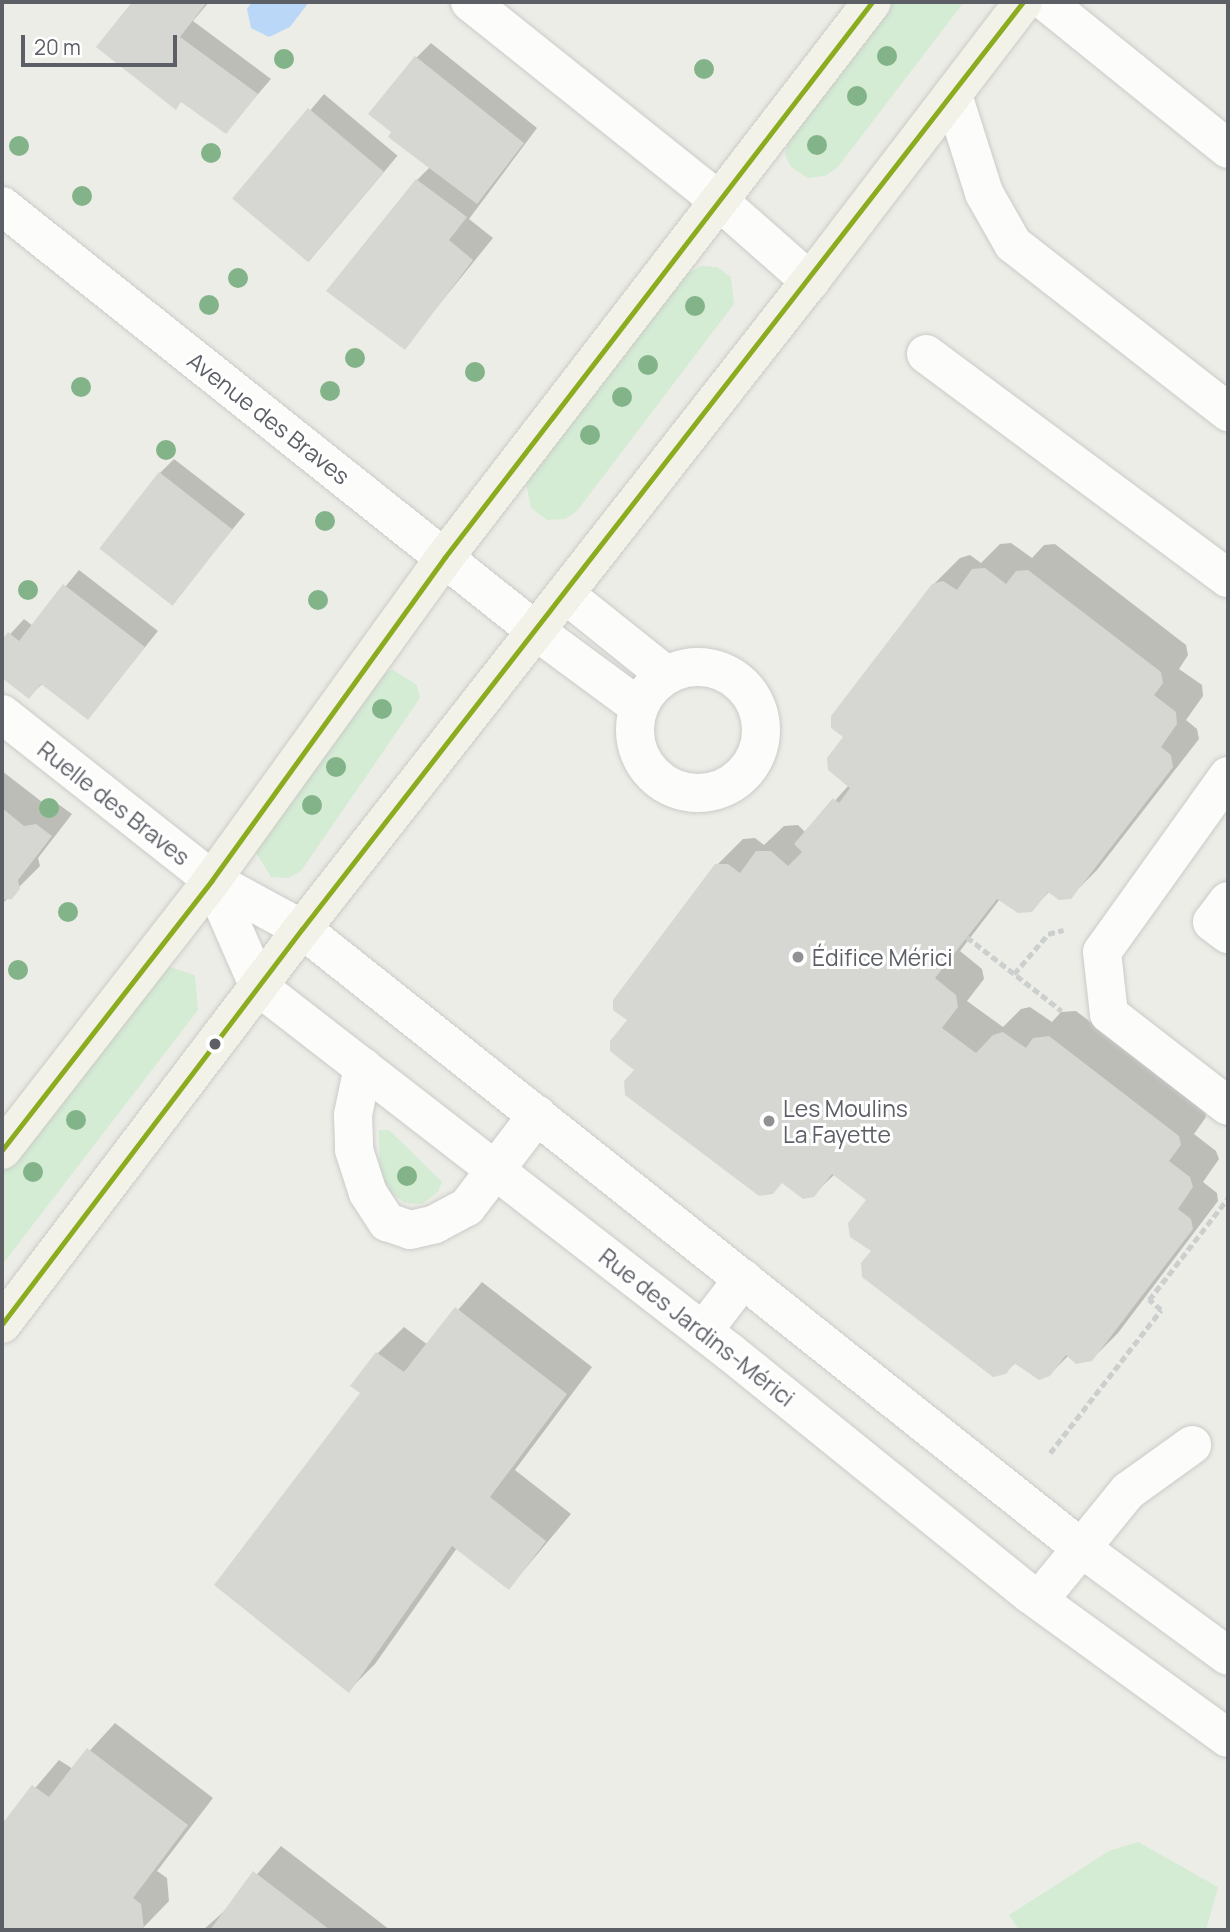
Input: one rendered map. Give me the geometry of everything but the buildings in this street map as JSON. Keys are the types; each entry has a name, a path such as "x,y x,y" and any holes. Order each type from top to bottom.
{"main road":[{"path":"2,1150 212,880 446,557 872,2"},
{"path":"2,1324 302,929 810,281 1023,2"}],"street":[{"path":"470,2 719,201 810,281"},
{"path":"1045,2 1228,149"},
{"path":"953,95 984,193 1013,244 1228,412"},
{"name":"Avenue des Braves","path":"2,206 536,631 639,707"},
{"path":"926,354 1228,578"},
{"path":"565,594 666,675"},
{"path":"686,667 708,667 728,673 745,687 757,704 762,725 752,765 737,780 699,793 660,781 637,748 634,727 639,707 649,688 666,675 686,667"},
{"name":"Ruelle des Braves","path":"2,714 212,880 302,929"},
{"path":"1228,776 1102,952 1109,1014 1228,1105"},
{"name":"Rue des Jardins-Mérici","path":"212,880 259,987 703,1331 1039,1600 1228,1738"},
{"path":"1228,901 1212,922 1228,934"},
{"path":"302,929 1081,1548 1228,1656"},
{"path":"363,1067 353,1115 354,1150 368,1192 387,1222 410,1230 435,1224 467,1207 537,1115"},
{"path":"703,1331 743,1279"},
{"path":"1039,1600 1128,1491 1192,1445"}],"path":[{"path":"1014,974 1048,934 1072,927"},
{"path":"967,937 1073,1021"},
{"path":"1051,1454 1161,1310 1149,1300 1228,1198"}],"green space":[{"path":"893,2 964,2 837,168 825,176 808,178 791,167 785,155 788,142"},
{"path":"701,266 717,267 731,277 734,304 577,511 565,519 547,520 531,508 526,483 683,276"},
{"path":"393,670 417,685 420,698 301,871 288,878 271,877 253,848 377,673"},
{"path":"166,966 195,975 198,1010 2,1265 2,1171 154,972"},
{"path":"379,1130 389,1130 442,1182 438,1192 422,1204 405,1203 389,1191 380,1176"},
{"path":"1138,1842 1218,1887 1206,1930 1019,1930 1009,1915 1109,1851"}],"water":[{"path":"252,2 309,2 290,27 269,37 251,28 247,9"}],"transit line":[{"path":"2,1150 212,880 445,557 872,2"},
{"path":"2,1324 302,929 1023,2"}],"place":[{"name":"Édifice Mérici","path":"798,957"},
{"name":"Les Moulins La Fayette","path":"769,1121"}]}
